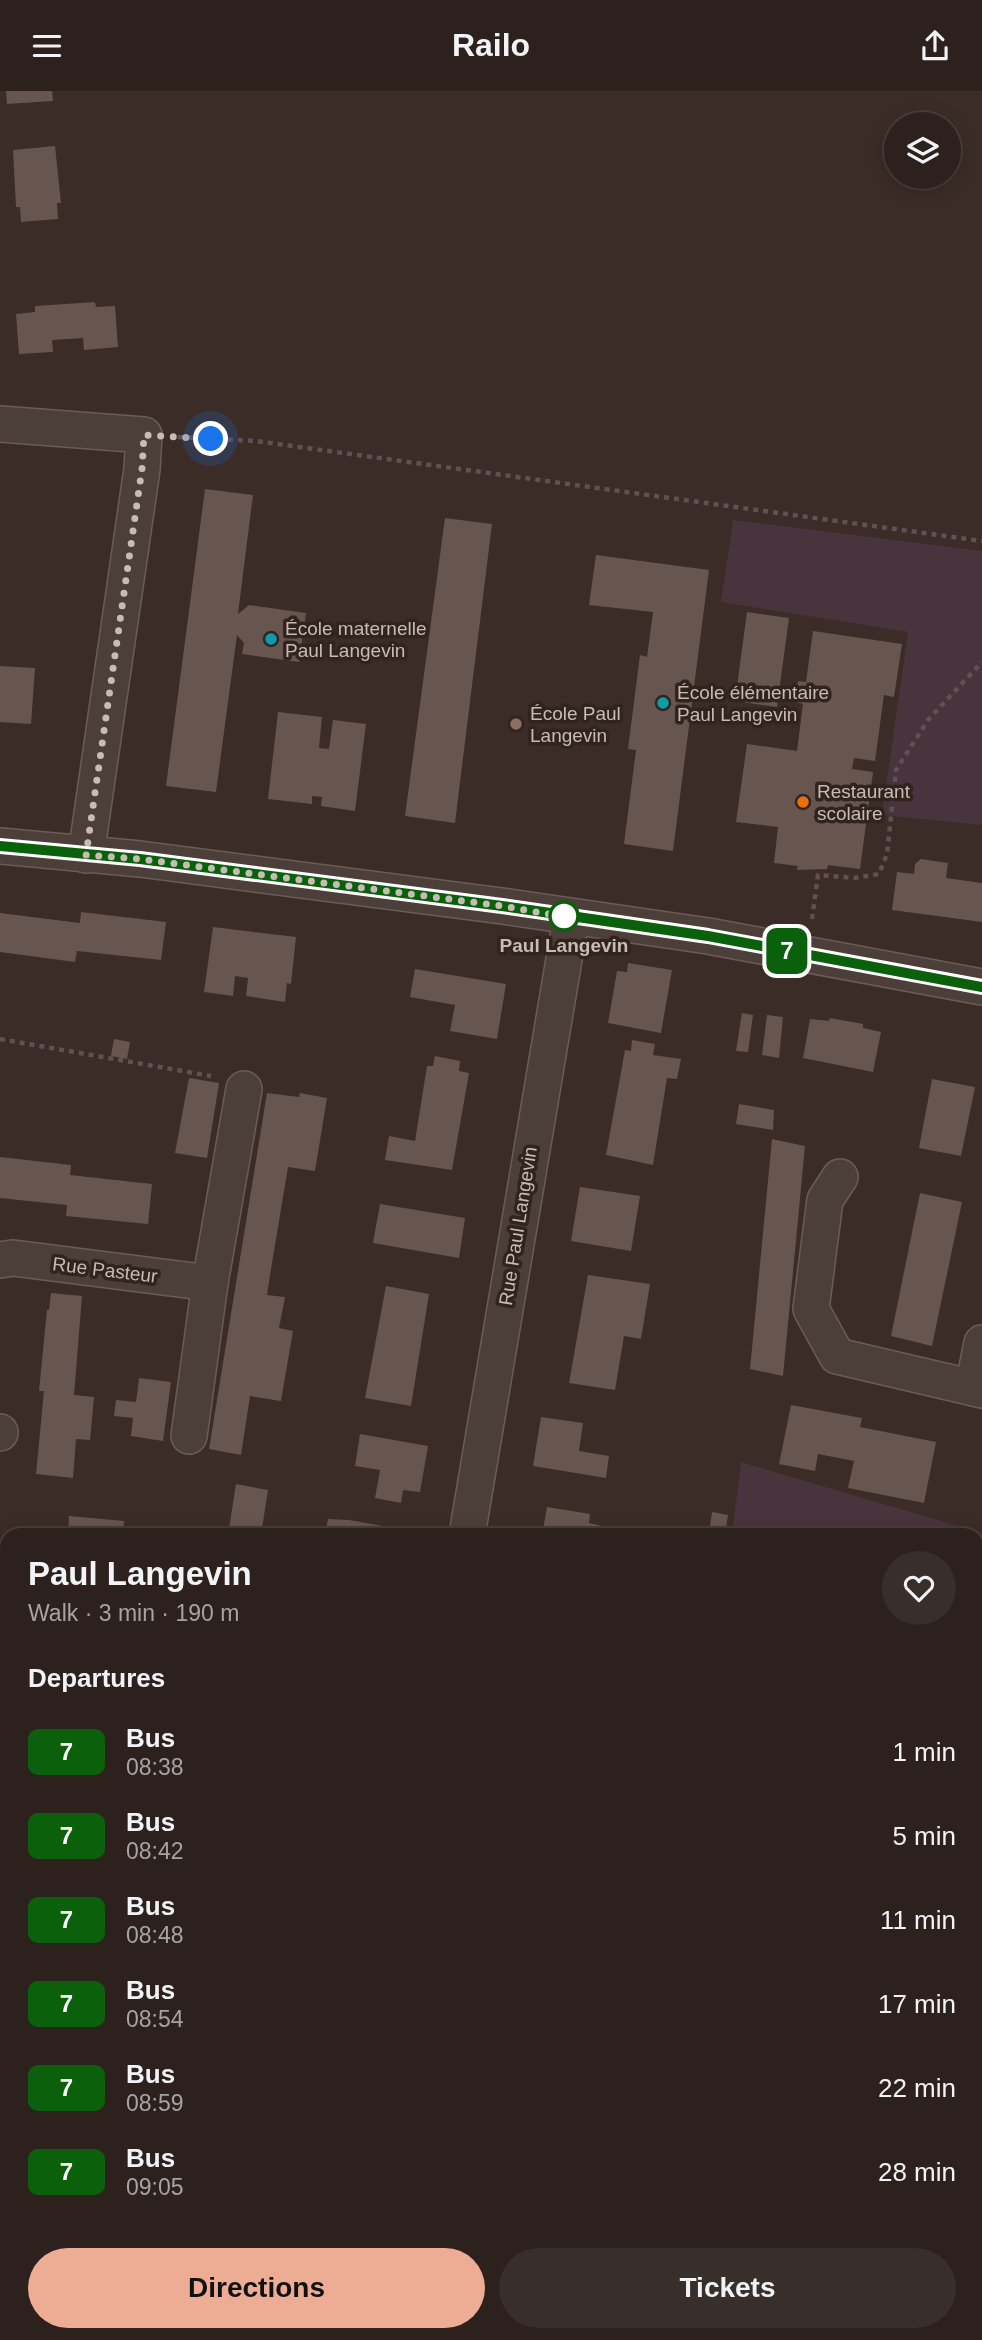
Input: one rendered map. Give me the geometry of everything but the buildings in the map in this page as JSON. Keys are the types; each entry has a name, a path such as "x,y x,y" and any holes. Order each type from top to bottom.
{"street":[{"path":"0,424 144,435 142,469 86,855"},
{"path":"0,846 140,859 502,906 708,936 982,987"},
{"name":"Rue Paul Langevin","path":"468,1528 571,918"},
{"path":"188,1436 210,1283 244,1089"},
{"path":"840,1177 825,1200 811,1309 837,1356 977,1389 982,1343"},
{"name":"Rue Pasteur","path":"0,1260 13,1258 210,1283"}],"path":[{"path":"144,435 256,440 982,541"},
{"path":"807,955 818,875 854,878 879,874 887,853 896,770 928,720 982,661"},
{"path":"0,1039 230,1080 244,1089"}],"shaded area":[{"path":"733,520 982,551 982,825 882,815 908,632 721,602"},
{"path":"741,1462 965,1528 733,1528"}],"bus line":[{"name":"7","path":"0,846 140,859 502,906 708,936 982,987"}],"place":[{"name":"École maternelle Paul Langevin","path":"271,639"},
{"name":"École élémentaire Paul Langevin","path":"663,703"},
{"name":"École Paul Langevin","path":"516,724"},
{"name":"Restaurant scolaire","path":"803,802"},
{"name":"Paul Langevin","path":"564,916"}],"route":[{"path":"211,439 144,435 142,469 118,643 86,855 140,859 502,906 571,918 564,916"}]}
